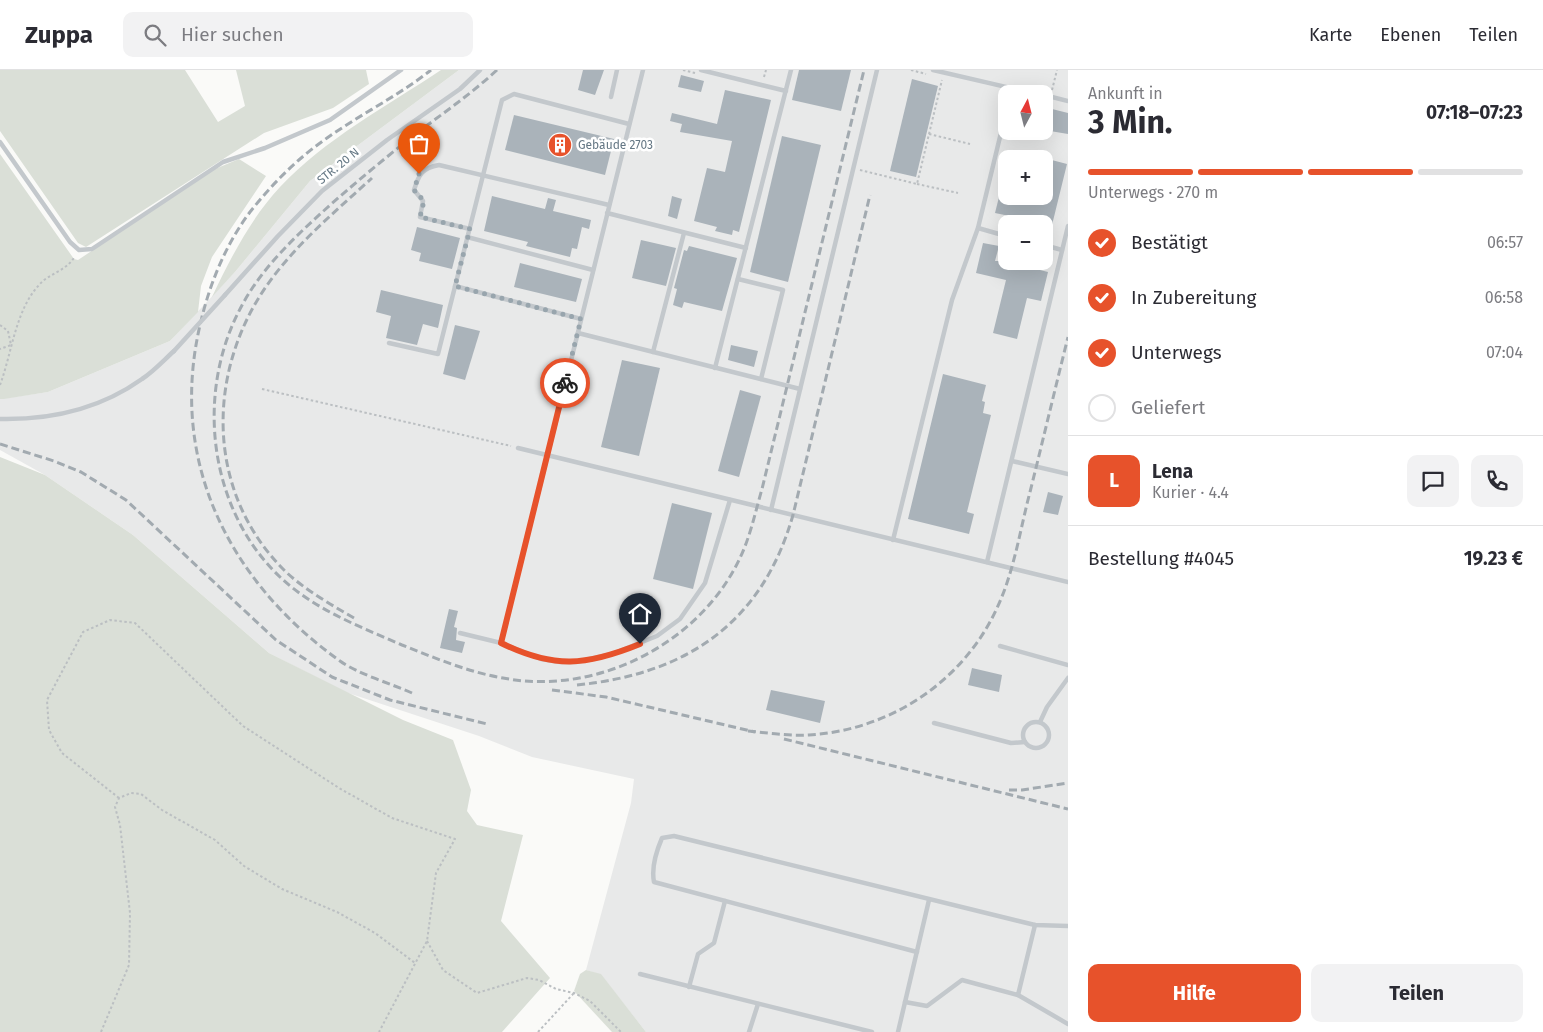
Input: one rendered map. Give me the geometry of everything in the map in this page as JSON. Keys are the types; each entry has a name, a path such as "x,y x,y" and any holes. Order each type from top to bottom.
{"lane":[{"path":"0,142 70,242 79,250 92,249 223,162 264,148 330,120 401,70"},
{"name":"STR. 20 N","path":"0,419 44,418 78,410 115,395 142,379 174,352 278,236 322,191 387,140 460,89 480,70"},
{"path":"610,97 617,70"},
{"path":"501,643 643,70"},
{"path":"701,70 786,91"},
{"path":"716,368 791,70"},
{"path":"771,510 877,70"},
{"path":"933,70 998,87"},
{"path":"389,343 438,354 502,100 514,94 629,124"},
{"path":"1053,97 1068,101"},
{"path":"893,540 952,300 978,228 999,140"},
{"path":"470,229 420,217 424,201 414,190 419,174 426,167 439,165 609,205"},
{"path":"607,213 746,248"},
{"path":"987,562 1068,226"},
{"path":"978,228 998,234"},
{"path":"653,352 684,233"},
{"path":"468,237 594,270"},
{"path":"1053,248 1062,250"},
{"path":"738,279 783,290 761,379"},
{"path":"455,286 581,319"},
{"path":"578,333 800,389"},
{"path":"518,448 1068,582"},
{"path":"1012,461 1068,474"},
{"path":"460,633 501,643 541,659 576,662 623,651 670,628 684,614 705,583 730,500"},
{"path":"1000,646 1068,665"},
{"path":"1040,722 1047,707 1068,678"},
{"path":"934,723 1011,743 1025,742 1037,748 1047,742 1049,730 1040,722 1031,723 1024,729 1025,742"},
{"path":"917,952 654,882 652,875 656,850 662,838 674,836 1035,925 1068,926"},
{"path":"898,1032 929,900"},
{"path":"689,987 698,954 714,942 725,901"},
{"path":"1018,995 1035,925"},
{"path":"640,974 872,1032"},
{"path":"905,1002 927,1006 962,980 1018,995 1068,1024"},
{"path":"749,1032 758,1004"}],"path":[{"path":"1053,88 1057,70"},
{"path":"917,184 944,72"},
{"path":"929,134 970,144"},
{"path":"853,168 958,194"},
{"path":"0,385 11,345 29,300 40,284 65,268 79,250"},
{"path":"0,326 8,331 11,345"},
{"path":"0,349 11,345"},
{"path":"262,389 518,448"},
{"path":"119,798 62,753 49,730 47,700 83,632 110,620 135,623 244,726 339,788 392,818 455,839 436,873 426,941 379,1032"},
{"path":"101,1032 129,966 130,913 120,825 115,808 119,798 131,793 141,794 162,810 215,840 244,866 282,889 337,912 360,924 415,963"},
{"path":"426,941 443,970 477,993 527,978 539,980 556,989 574,993 590,1001 621,1032"},
{"path":"538,1032 574,993"}],"shaded area":[{"path":"0,70 185,70 218,122 245,106 236,70 366,70 369,84 333,108 264,133 86,247 78,243 0,131"},
{"path":"441,70 459,70 310,181 212,297 250,225 280,187 336,138"},
{"path":"459,70 1068,70 1068,1032 646,1032 601,975 586,970 631,803 634,779 532,757 479,736 345,692 269,653 133,535 45,475 0,450 0,399 48,392 170,341 235,272 310,181"},
{"path":"0,154 74,259 78,260 215,169 239,159 266,176 212,257 201,286 198,312 170,341 48,392 0,399"},
{"path":"0,457 45,475 133,535 269,653 403,720 453,740 471,790 467,811 477,825 523,835 501,921 550,978 502,1032 0,1032"},
{"path":"586,970 601,974 646,1032 612,1032 574,991 580,974"}],"building":[{"path":"583,70 604,70 595,95 578,90"},
{"path":"799,70 851,70 841,111 792,100"},
{"path":"681,75 704,81 701,92 678,87"},
{"path":"912,79 938,86 916,177 890,171"},
{"path":"725,90 771,100 739,232 733,230 732,235 715,231 717,227 694,221 707,168 725,172 732,141 680,132 682,124 670,121 672,113 717,124"},
{"path":"1053,109 1068,113 1068,134 1053,132"},
{"name":"Gebäude 2703","path":"514,115 614,139 605,175 505,150"},
{"path":"782,136 821,145 788,282 750,272"},
{"path":"1053,160 1067,164 1053,221 1053,215 1004,215 995,213 998,201 998,205 1053,205"},
{"path":"492,196 545,209 548,198 556,200 553,211 591,220 589,229 582,227 577,249 572,248 570,257 526,246 528,242 484,231"},
{"path":"672,196 682,199 677,219 668,216"},
{"path":"417,227 460,238 452,269 419,261 421,253 411,250"},
{"path":"641,240 676,248 666,286 632,278"},
{"path":"983,243 998,246 995,261 998,261 998,270 1040,270 1048,272 1041,301 1027,298 1017,339 993,333 1006,280 976,273"},
{"path":"689,246 737,258 722,311 684,302 682,308 673,305 677,289 674,288 684,250 687,251"},
{"path":"520,263 582,279 576,302 514,287"},
{"path":"381,290 443,305 438,328 423,324 417,345 386,338 391,316 376,312"},
{"path":"455,325 480,331 465,380 443,374"},
{"path":"731,345 758,351 754,367 728,360"},
{"path":"622,360 660,368 639,456 601,447"},
{"path":"943,374 986,385 982,401 985,402 983,413 991,415 967,512 974,514 969,534 908,519"},
{"path":"740,390 761,396 739,477 718,471"},
{"path":"1048,492 1063,496 1058,515 1043,512"},
{"path":"672,503 712,513 693,589 653,579"},
{"path":"449,609 458,611 454,627 457,628 456,640 465,642 462,653 440,648"},
{"path":"972,668 1002,675 999,692 968,685"},
{"path":"771,690 825,701 820,723 766,710"}],"railway":[{"path":"412,693 365,674 340,661 300,629 266,594 238,555 216,513 201,468 193,421 193,372 201,321 209,292 233,237 250,212 267,191 316,146 431,70"},
{"path":"497,70 360,179 285,248 251,289 238,313 225,345 217,378 214,413 216,447 223,481 235,513 251,543 273,570 301,595 333,614 439,660 503,678 538,682 573,679 607,671 640,658 671,639 698,617 721,590 739,560 749,534 762,489 864,70"},
{"path":"354,618 293,578 258,539 239,503 228,466 223,427 226,387 235,349 251,312 273,277 295,250 372,178"},
{"path":"577,685 616,679 652,669 685,655 714,637 740,614 762,586 779,553 793,515 870,195"},
{"path":"748,731 786,735 809,735 839,731 868,723 895,712 921,697 944,679 965,658 997,608 1008,580 1068,337"},
{"path":"0,444 54,461 81,472 126,500 276,640 332,677 390,700 487,724"},
{"path":"552,690 606,697 755,732"},
{"path":"784,739 1068,809"},
{"path":"1009,790 1022,790 1068,783"}],"way so far":[{"path":"419,174 414,190 424,201 420,217 470,229 455,286 581,319 565,383"}],"place":[{"name":"Gebäude 2703","path":"560,145"}],"route":[{"path":"565,383 501,643 524,654 560,662 594,659 640,644"}]}
